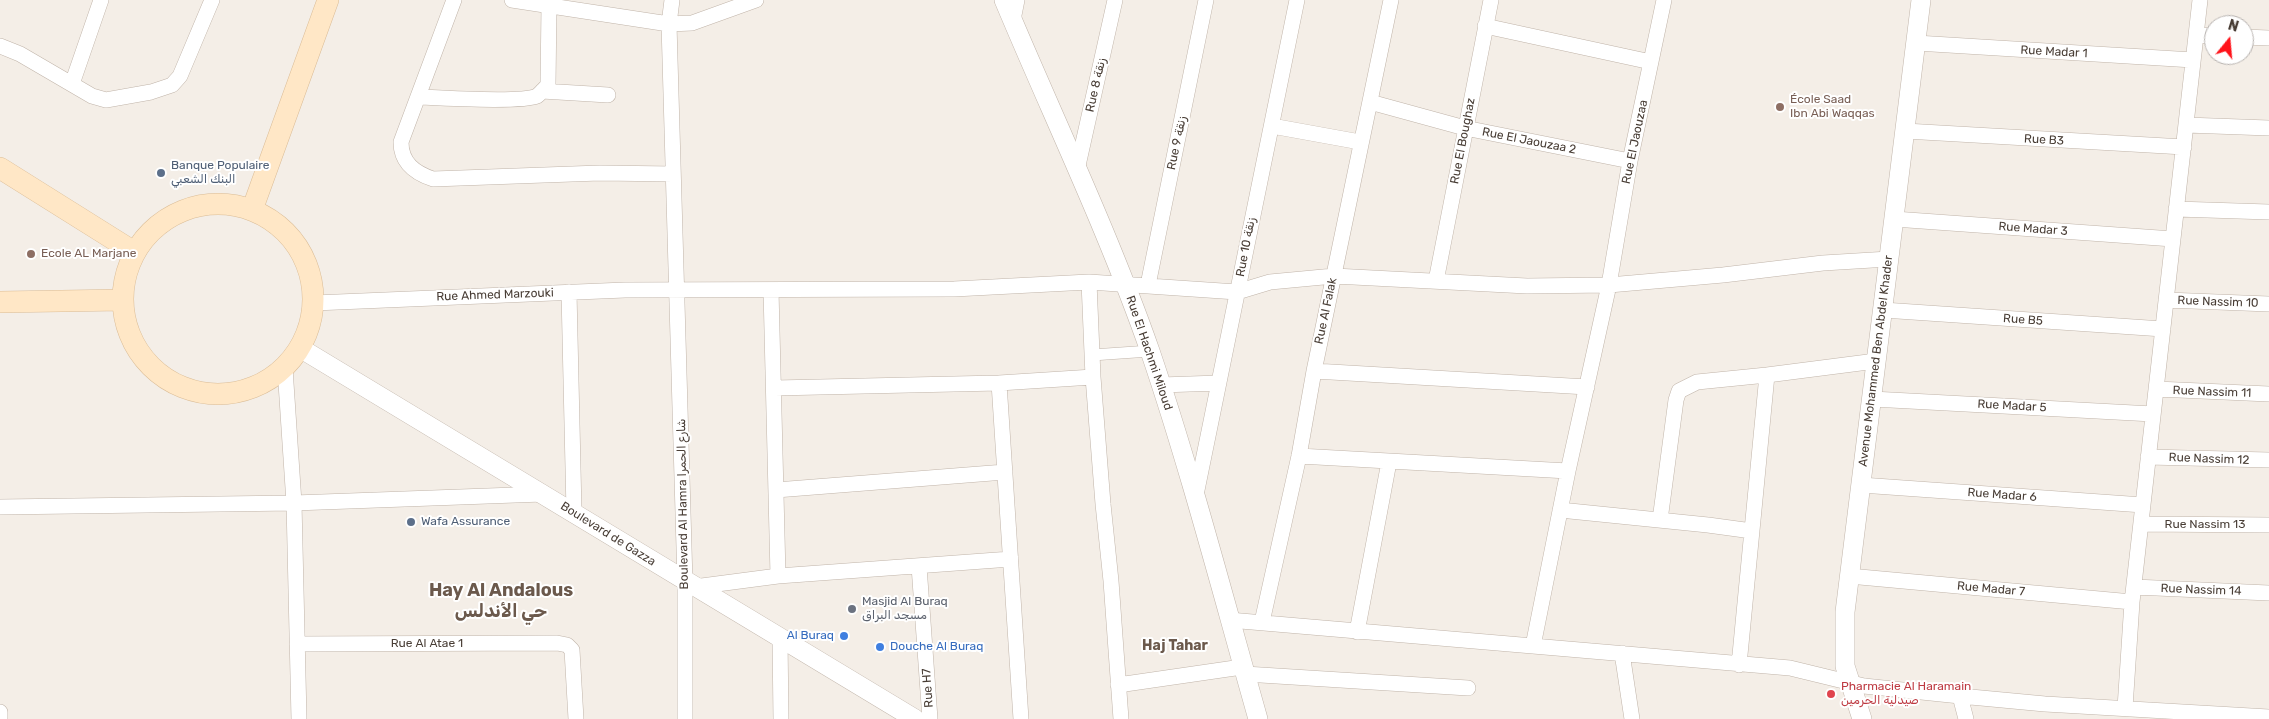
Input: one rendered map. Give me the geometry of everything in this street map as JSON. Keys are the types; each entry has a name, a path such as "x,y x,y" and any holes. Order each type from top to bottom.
{"main road":[{"path":"252,210 328,0"},
{"path":"0,168 134,252"},
{"path":"227,204 252,210 273,221 298,247 312,279 314,303 310,326 300,348 285,368 261,385 234,393 205,394 177,385 153,369 135,347 124,320 122,300 125,276 134,252 154,228 170,217 188,209 201,205 227,204"},
{"path":"0,302 122,300"}],"street":[{"path":"72,84 102,0"},
{"path":"0,46 20,54 92,96 106,100 151,92 172,85 180,76 212,0"},
{"path":"454,0 401,142 404,159 412,169 420,175 433,179 600,173 673,174"},
{"path":"512,0 669,24 692,23 756,0"},
{"name":"Boulevard Al Hamra شارع الحمرا","path":"672,0 669,24 673,174 690,585 685,719"},
{"name":"Rue El Hachmi Miloud","path":"1004,0 1077,170 1150,351 1196,495 1229,620 1258,719"},
{"path":"1013,20 1017,0"},
{"name":"Rue 8 زنقة","path":"1077,170 1115,0"},
{"name":"Rue 9 زنقة","path":"1148,285 1206,0"},
{"name":"Rue 10 زنقة","path":"1196,495 1297,0"},
{"name":"Rue Al Falak","path":"1262,622 1299,456 1360,142 1392,0"},
{"name":"Rue El Boughaz","path":"1436,282 1485,26 1492,0"},
{"name":"Rue El Jaouzaa","path":"1533,646 1568,471 1609,285 1630,161 1664,0"},
{"name":"Avenue Mohammed Ben Abdel Khader","path":"1862,719 1849,681 1844,642 1849,576 1921,0"},
{"path":"2125,708 2133,595 2200,0"},
{"path":"418,97 526,98 537,96 548,84 548,6"},
{"path":"1485,26 1651,62"},
{"path":"2196,35 2204,35"},
{"path":"2254,37 2269,38"},
{"name":"Rue Madar 1","path":"1916,43 2193,60"},
{"path":"542,91 608,95"},
{"name":"Rue El Jaouzaa 2","path":"1370,102 1465,128 1630,161"},
{"path":"2186,124 2269,128"},
{"path":"1272,126 1360,142"},
{"name":"Rue B3","path":"1905,131 2184,147"},
{"path":"2176,209 2269,212"},
{"name":"Rue Madar 3","path":"1894,219 2173,239"},
{"path":"1237,292 1270,282 1334,276 1527,286 1609,285 1723,275 1823,263 1889,259"},
{"path":"1089,282 1093,377 1121,719"},
{"name":"Rue Ahmed Marzouki","path":"314,303 677,289 954,288 1089,282 1237,292"},
{"path":"770,290 775,388 778,576"},
{"path":"569,292 574,512"},
{"name":"Rue Nassim 10","path":"2166,300 2269,304"},
{"name":"Rue B5","path":"1883,310 2163,329"},
{"name":"Boulevard de Gazza","path":"300,348 915,719"},
{"path":"1092,355 1150,351"},
{"path":"1660,520 1676,400 1679,391 1697,382 1876,361"},
{"path":"285,368 294,502 299,719"},
{"path":"1314,371 1587,387"},
{"path":"1739,665 1767,375"},
{"path":"775,388 999,383 1093,377"},
{"path":"999,383 1021,719"},
{"path":"1161,386 1219,383"},
{"name":"Rue Nassim 11","path":"2156,390 2269,394"},
{"name":"Rue Madar 5","path":"1872,398 2153,414"},
{"path":"1299,456 1568,471"},
{"name":"Rue Nassim 12","path":"2148,457 2269,460"},
{"path":"1357,632 1389,462"},
{"path":"776,490 1005,472"},
{"name":"Rue Madar 6","path":"1861,485 2143,505"},
{"path":"0,507 294,502 542,494"},
{"path":"1560,510 1752,531"},
{"name":"Rue Nassim 13","path":"2141,524 2269,525"},
{"path":"690,585 778,576 1011,559"},
{"name":"Rue H7","path":"919,566 930,719"},
{"name":"Rue Madar 7","path":"1849,576 2133,595"},
{"name":"Rue Nassim 14","path":"2133,595 2269,593"},
{"path":"1229,620 1790,668 1864,686 2045,704 2125,708 2156,714 2269,717"},
{"path":"780,638 781,719"},
{"name":"Rue Al Atae 1","path":"297,644 557,643 567,645 572,650 576,719"},
{"path":"1622,653 1632,719"},
{"path":"1118,685 1244,670 1468,688"},
{"path":"1960,696 1966,719"},
{"path":"2045,704 2050,719"},
{"path":"0,712 0,719"}],"place":[{"name":"École Saad Ibn Abi Waqqas","path":"1780,107"},
{"name":"Banque Populaire البنك الشعبي","path":"161,173"},
{"name":"Ecole AL Marjane","path":"31,254"},
{"name":"Wafa Assurance","path":"411,522"},
{"name":"Masjid Al Buraq مسجد البراق","path":"852,609"},
{"name":"Al Buraq","path":"844,636"},
{"name":"Douche Al Buraq","path":"880,647"},
{"name":"Pharmacie Al Haramain صيدلية الحرمين","path":"1831,694"}],"district":[{"name":"Hay Al Andalous حي الأندلس","path":"501,601"},
{"name":"Haj Tahar","path":"1175,646"}]}
